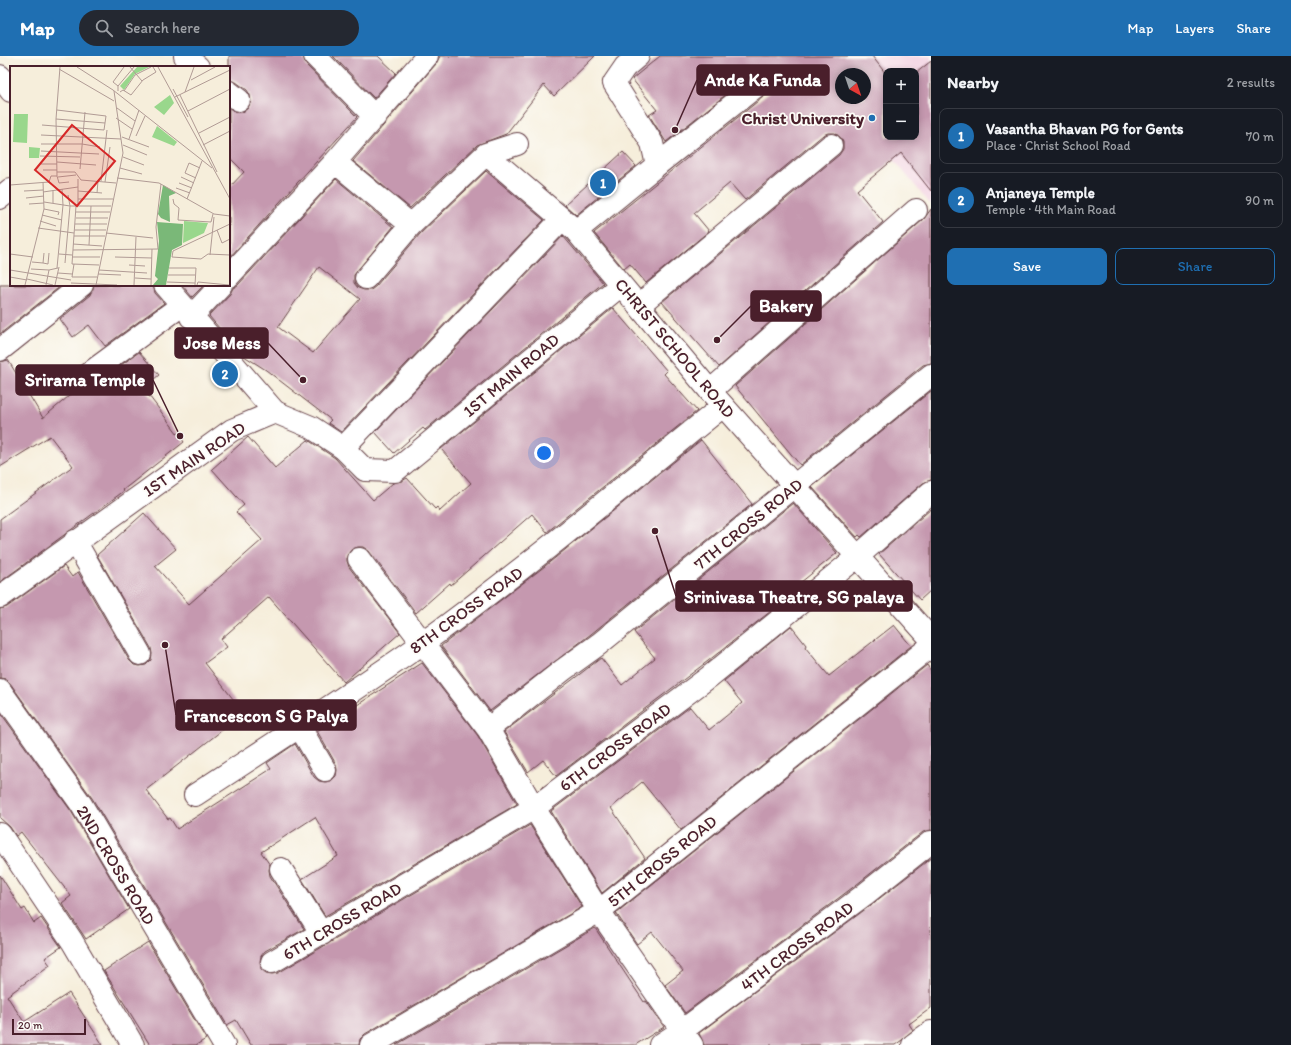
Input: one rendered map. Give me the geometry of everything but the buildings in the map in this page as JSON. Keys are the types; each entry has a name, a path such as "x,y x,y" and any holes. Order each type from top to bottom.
{"street":[{"path":"185,56 197,66"},
{"path":"315,56 375,117"},
{"path":"230,275 336,162 427,56"},
{"path":"638,56 625,68 614,83 652,143 657,165"},
{"path":"0,76 10,90"},
{"path":"343,448 569,225 657,165 765,79"},
{"path":"366,278 411,225 486,154 517,144"},
{"path":"639,305 831,145"},
{"name":"CHRIST SCHOOL ROAD","path":"486,154 569,225 639,305 716,398 931,639"},
{"path":"336,162 411,225"},
{"path":"0,198 10,190"},
{"name":"8TH CROSS ROAD","path":"195,795 344,698 424,642 538,557 716,398 916,210"},
{"name":"1ST MAIN ROAD","path":"0,597 75,541 232,430 275,412 311,427 343,448 365,470 395,471 621,285"},
{"path":"0,350 81,286"},
{"path":"166,286 275,412"},
{"path":"80,380 186,311 219,286"},
{"name":"7TH CROSS ROAD","path":"488,729 562,670 599,644 796,486 931,375"},
{"name":"6TH CROSS ROAD","path":"272,962 534,808 708,677 858,557 931,492"},
{"path":"75,541 140,654"},
{"path":"359,559 424,642 488,729 534,808 599,911 688,1038"},
{"name":"5TH CROSS ROAD","path":"370,1045 599,911 931,646"},
{"name":"2ND CROSS ROAD","path":"0,690 81,804 224,1045"},
{"path":"299,726 325,770"},
{"path":"0,834 72,941 133,1045"},
{"name":"4TH CROSS ROAD","path":"660,1045 688,1038 931,842"},
{"path":"281,869 322,934"},
{"path":"913,1045 931,1032"}],"shaded area":[{"name":"Christ University","path":"808,56 931,56 931,205 848,104 871,104 871,68 835,68 835,71"}],"place":[{"name":"Christ University","path":"872,118"},
{"name":"Ande Ka Funda","path":"675,130"},
{"name":"Vasantha Bhavan PG for Gents","path":"603,183"},
{"name":"Bakery","path":"717,340"},
{"name":"Anjaneya Temple","path":"225,374"},
{"name":"Jose Mess","path":"303,380"},
{"name":"Srirama Temple","path":"180,436"},
{"name":"Srinivasa Theatre, SG palaya","path":"655,531"},
{"name":"Francescon S G Palya","path":"165,645"}]}
